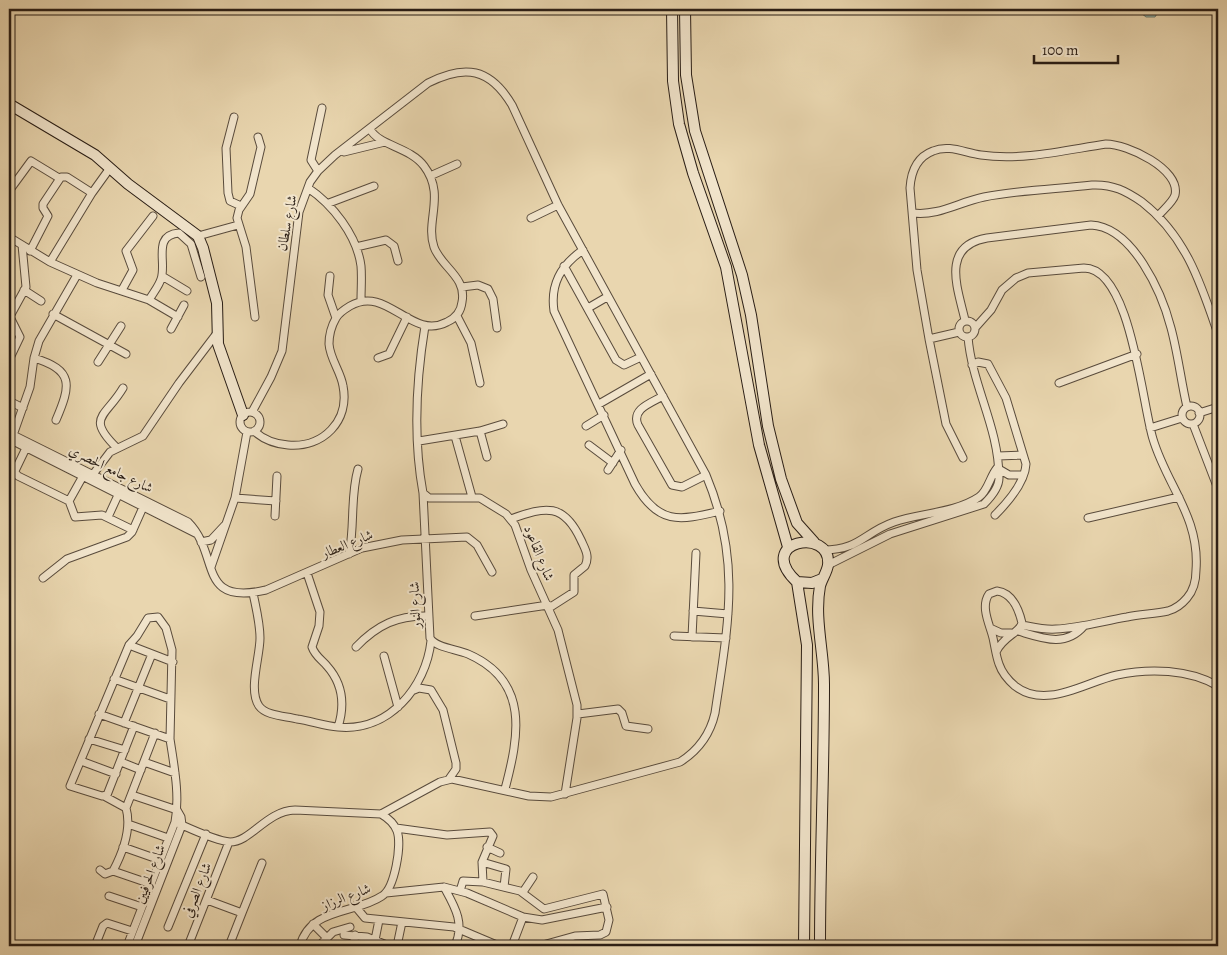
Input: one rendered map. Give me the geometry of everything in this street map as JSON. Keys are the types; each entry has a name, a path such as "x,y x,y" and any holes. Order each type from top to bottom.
{"street":[{"path":"672,9 673,81 681,132 693,173 726,267 759,445 788,547 784,556 784,564 796,582 807,644 804,946"},
{"path":"685,9 686,75 695,131 742,275 768,426 781,479 797,523 823,550 828,565"},
{"name":"شارع سلطان","path":"247,413 271,377 282,351 295,238 302,202 308,188 318,171 335,156 428,83 440,77 461,71 482,74 503,90 512,105 558,205"},
{"path":"9,118 11,103 100,151 107,157 110,168 128,184 198,236 204,248 217,303 217,334 233,390 247,413 258,416 260,422 251,432 235,498 211,567"},
{"path":"318,171 311,160 322,108"},
{"path":"234,116 227,144 228,193 230,201 241,206"},
{"path":"247,413 240,424 260,437 277,444 298,445 320,439 336,425 340,418 345,397 340,375 329,344 336,318 345,310 361,301 380,302 425,326 439,326 457,316 462,305 462,286 434,248 432,236 435,198 430,176 424,166 414,157 376,137 370,129"},
{"path":"255,317 246,247 238,225 238,213 250,194 261,147 258,137"},
{"path":"335,156 360,146 385,142"},
{"path":"963,458 946,424 918,277 910,188 913,172 921,159 934,150 948,148 981,155 1015,157 1112,144 1132,150 1171,176 1175,187 1174,198 1158,216"},
{"path":"9,191 31,161 59,178"},
{"path":"430,176 457,164"},
{"path":"50,262 92,193 110,168"},
{"path":"30,250 48,216 42,204 59,178 65,176 92,193"},
{"path":"913,214 941,212 969,200 987,196 1099,185 1113,186 1129,192 1158,216 1175,234 1191,260 1218,334"},
{"path":"328,203 374,186"},
{"path":"308,188 328,203 356,248 361,267 361,301"},
{"path":"449,779 537,797 565,794 673,765 698,748 714,721 726,638 730,569 720,511 706,475 558,205 531,218"},
{"path":"122,290 133,270 126,251 153,216"},
{"path":"198,236 238,225"},
{"path":"965,320 954,272 960,253 971,243 986,238 1091,225 1108,228 1122,237 1134,252 1161,298 1172,331 1187,407"},
{"path":"149,300 162,276 161,252 164,241 172,234 179,234 192,244 201,277"},
{"path":"9,237 50,262 77,275 149,300 178,317"},
{"path":"356,248 386,240 394,246 398,261"},
{"path":"9,360 20,338 9,318 24,290 26,277 22,246"},
{"path":"583,250 564,266 554,287 554,311 621,450 639,492 660,513 671,518 684,519 720,511"},
{"path":"564,266 618,362 627,364 641,357"},
{"path":"965,320 959,326 959,332 963,336 968,337 973,334 975,328 991,310 1002,290 1016,278 1034,272 1090,268 1103,276 1121,307 1137,354 1150,428 1164,468 1189,517 1196,545 1196,580 1188,598 1168,611 1124,617 1084,626 1017,630 1001,633 990,628"},
{"path":"10,437 30,387 34,358 42,334 77,275"},
{"path":"162,276 187,291"},
{"path":"330,276 328,295 336,318"},
{"path":"462,286 478,284 488,288 493,299 497,328"},
{"path":"24,290 40,301"},
{"path":"588,308 608,297"},
{"path":"170,329 184,305"},
{"path":"53,314 126,354"},
{"path":"457,316 471,344 480,383"},
{"path":"378,358 389,354 407,317"},
{"path":"965,320 972,322 975,328"},
{"path":"98,362 121,326"},
{"path":"423,493 417,382 425,326"},
{"path":"929,339 959,332"},
{"path":"69,501 104,458 117,448 142,436 179,383 217,334"},
{"path":"823,550 852,546 877,530 893,523 984,504 995,492 999,479 997,468 998,456 989,414 972,365 968,337"},
{"path":"1059,383 1137,354"},
{"path":"34,358 54,365 66,382 66,398 56,420"},
{"path":"972,365 978,362 988,364 998,381 1010,407 1026,464 1023,475 1011,497 995,515"},
{"path":"599,404 650,374"},
{"path":"117,448 102,432 100,424 109,405 118,398 123,388"},
{"path":"663,396 642,408 637,414 637,422 669,482 675,487 682,487 706,475"},
{"path":"9,401 23,408"},
{"path":"1187,407 1194,407 1199,413 1199,420 1193,424 1186,424 1182,418 1182,412 1187,407"},
{"path":"1199,413 1218,407"},
{"path":"586,426 604,415"},
{"path":"1150,428 1182,418"},
{"path":"419,441 480,431 503,424"},
{"path":"1193,424 1218,489"},
{"path":"480,431 487,457"},
{"path":"455,436 472,496"},
{"name":"شارع جامع الحصري","path":"10,437 26,448 182,518 198,534 211,567"},
{"name":"شارع جامع الحصري","path":"10,437 89,476 198,534"},
{"path":"589,445 612,463"},
{"path":"14,472 26,448"},
{"path":"608,470 621,450"},
{"path":"998,456 1022,454"},
{"path":"9,464 14,472 69,501 75,517 108,516 133,530"},
{"path":"997,468 1009,475 1023,475"},
{"path":"820,946 824,666 818,601 822,579 828,565 929,516 980,496 997,468"},
{"path":"349,554 353,532 352,498 358,469"},
{"path":"276,516 277,476"},
{"path":"108,516 119,493"},
{"name":"شارع القاعود","path":"423,493 429,498 472,496 480,498 510,518 548,607 564,652 578,714 565,794"},
{"name":"شارع النور","path":"423,493 428,616 431,641 477,658 495,672 508,691 516,713 517,736 505,789"},
{"path":"980,496 984,504"},
{"path":"1088,518 1180,497"},
{"path":"235,498 276,501"},
{"path":"43,578 67,560 125,538 133,530 144,505"},
{"path":"474,616 548,607 574,592 574,575 585,566 588,555 574,524 557,511 540,510 510,518"},
{"path":"201,542 211,540 228,520"},
{"name":"شارع العطار","path":"211,567 215,581 222,588 238,594 253,593 308,573 349,554 386,542 458,537 472,540 492,572"},
{"path":"788,547 800,542 814,542"},
{"path":"692,637 696,552"},
{"path":"308,573 320,612 312,647 332,671 340,689 342,708 338,727"},
{"path":"796,582 812,583 822,579"},
{"path":"1017,630 1012,598 998,590 989,594 985,603 999,665 1009,680 1023,691 1035,695 1059,694 1116,675 1138,672 1189,675 1218,686"},
{"path":"253,593 260,638 254,687 258,704 270,713 338,727 370,722 398,707 414,690 426,667 431,641"},
{"path":"693,611 728,614"},
{"path":"356,647 381,625 396,619 428,616"},
{"name":"شارع الحرفيين","path":"128,645 137,636 148,618 158,617 169,638 173,662 170,699 170,739 175,773 178,824 135,946"},
{"path":"1017,630 1054,641 1073,636 1084,626"},
{"path":"996,652 1002,641 1017,630"},
{"path":"674,636 726,638"},
{"path":"807,644 822,644"},
{"path":"126,808 104,796 70,786 128,645 173,662"},
{"path":"124,723 152,654"},
{"path":"384,656 398,707"},
{"path":"114,678 170,699"},
{"path":"178,824 229,842 248,834 276,814 289,810 381,814 449,779 456,769 456,763 443,710 431,690 419,688 414,690"},
{"path":"578,714 618,709 622,713 626,726 648,729"},
{"path":"100,714 170,739"},
{"path":"104,796 108,794 134,726"},
{"path":"113,871 123,847 128,824 126,808 155,733"},
{"path":"90,739 125,750"},
{"path":"80,760 116,774"},
{"path":"120,762 141,770"},
{"path":"144,762 175,773"},
{"path":"132,795 177,810"},
{"path":"381,814 390,820 396,828 447,835 490,832 492,836 482,862 483,882"},
{"path":"128,824 168,838"},
{"name":"شارع الحرفيين","path":"127,946 168,838 178,824"},
{"name":"شارع الرزاز","path":"301,945 313,924 340,910 378,899 386,893 396,866 398,836 396,828"},
{"path":"168,927 206,834"},
{"name":"شارع الصرفي","path":"188,946 229,842"},
{"path":"123,847 160,860"},
{"path":"487,847 500,853"},
{"path":"482,862 506,869 504,887"},
{"path":"230,946 262,863"},
{"path":"100,870 105,874 113,871 151,884"},
{"path":"522,892 533,877"},
{"path":"460,891 463,882 483,882 522,892 544,909 601,894 607,907 608,926 603,934 575,936 539,946"},
{"path":"444,887 459,915 460,928 455,946"},
{"path":"386,893 444,887 460,891 523,917 550,920 607,907"},
{"path":"109,896 142,908"},
{"path":"207,900 242,913"},
{"path":"805,904 820,906"},
{"path":"355,906 364,917 460,928 498,946"},
{"path":"512,946 523,917"},
{"path":"375,940 379,920"},
{"path":"402,922 404,946"},
{"path":"95,946 104,924 109,923 132,931"},
{"path":"313,924 326,937"},
{"path":"319,946 326,937 342,928 350,927"},
{"path":"353,946 355,935"},
{"path":"344,936 355,935 389,946"},
{"path":"301,945 309,946"}],"water":[{"path":"1136,9 1160,9 1155,17 1146,17"}]}
